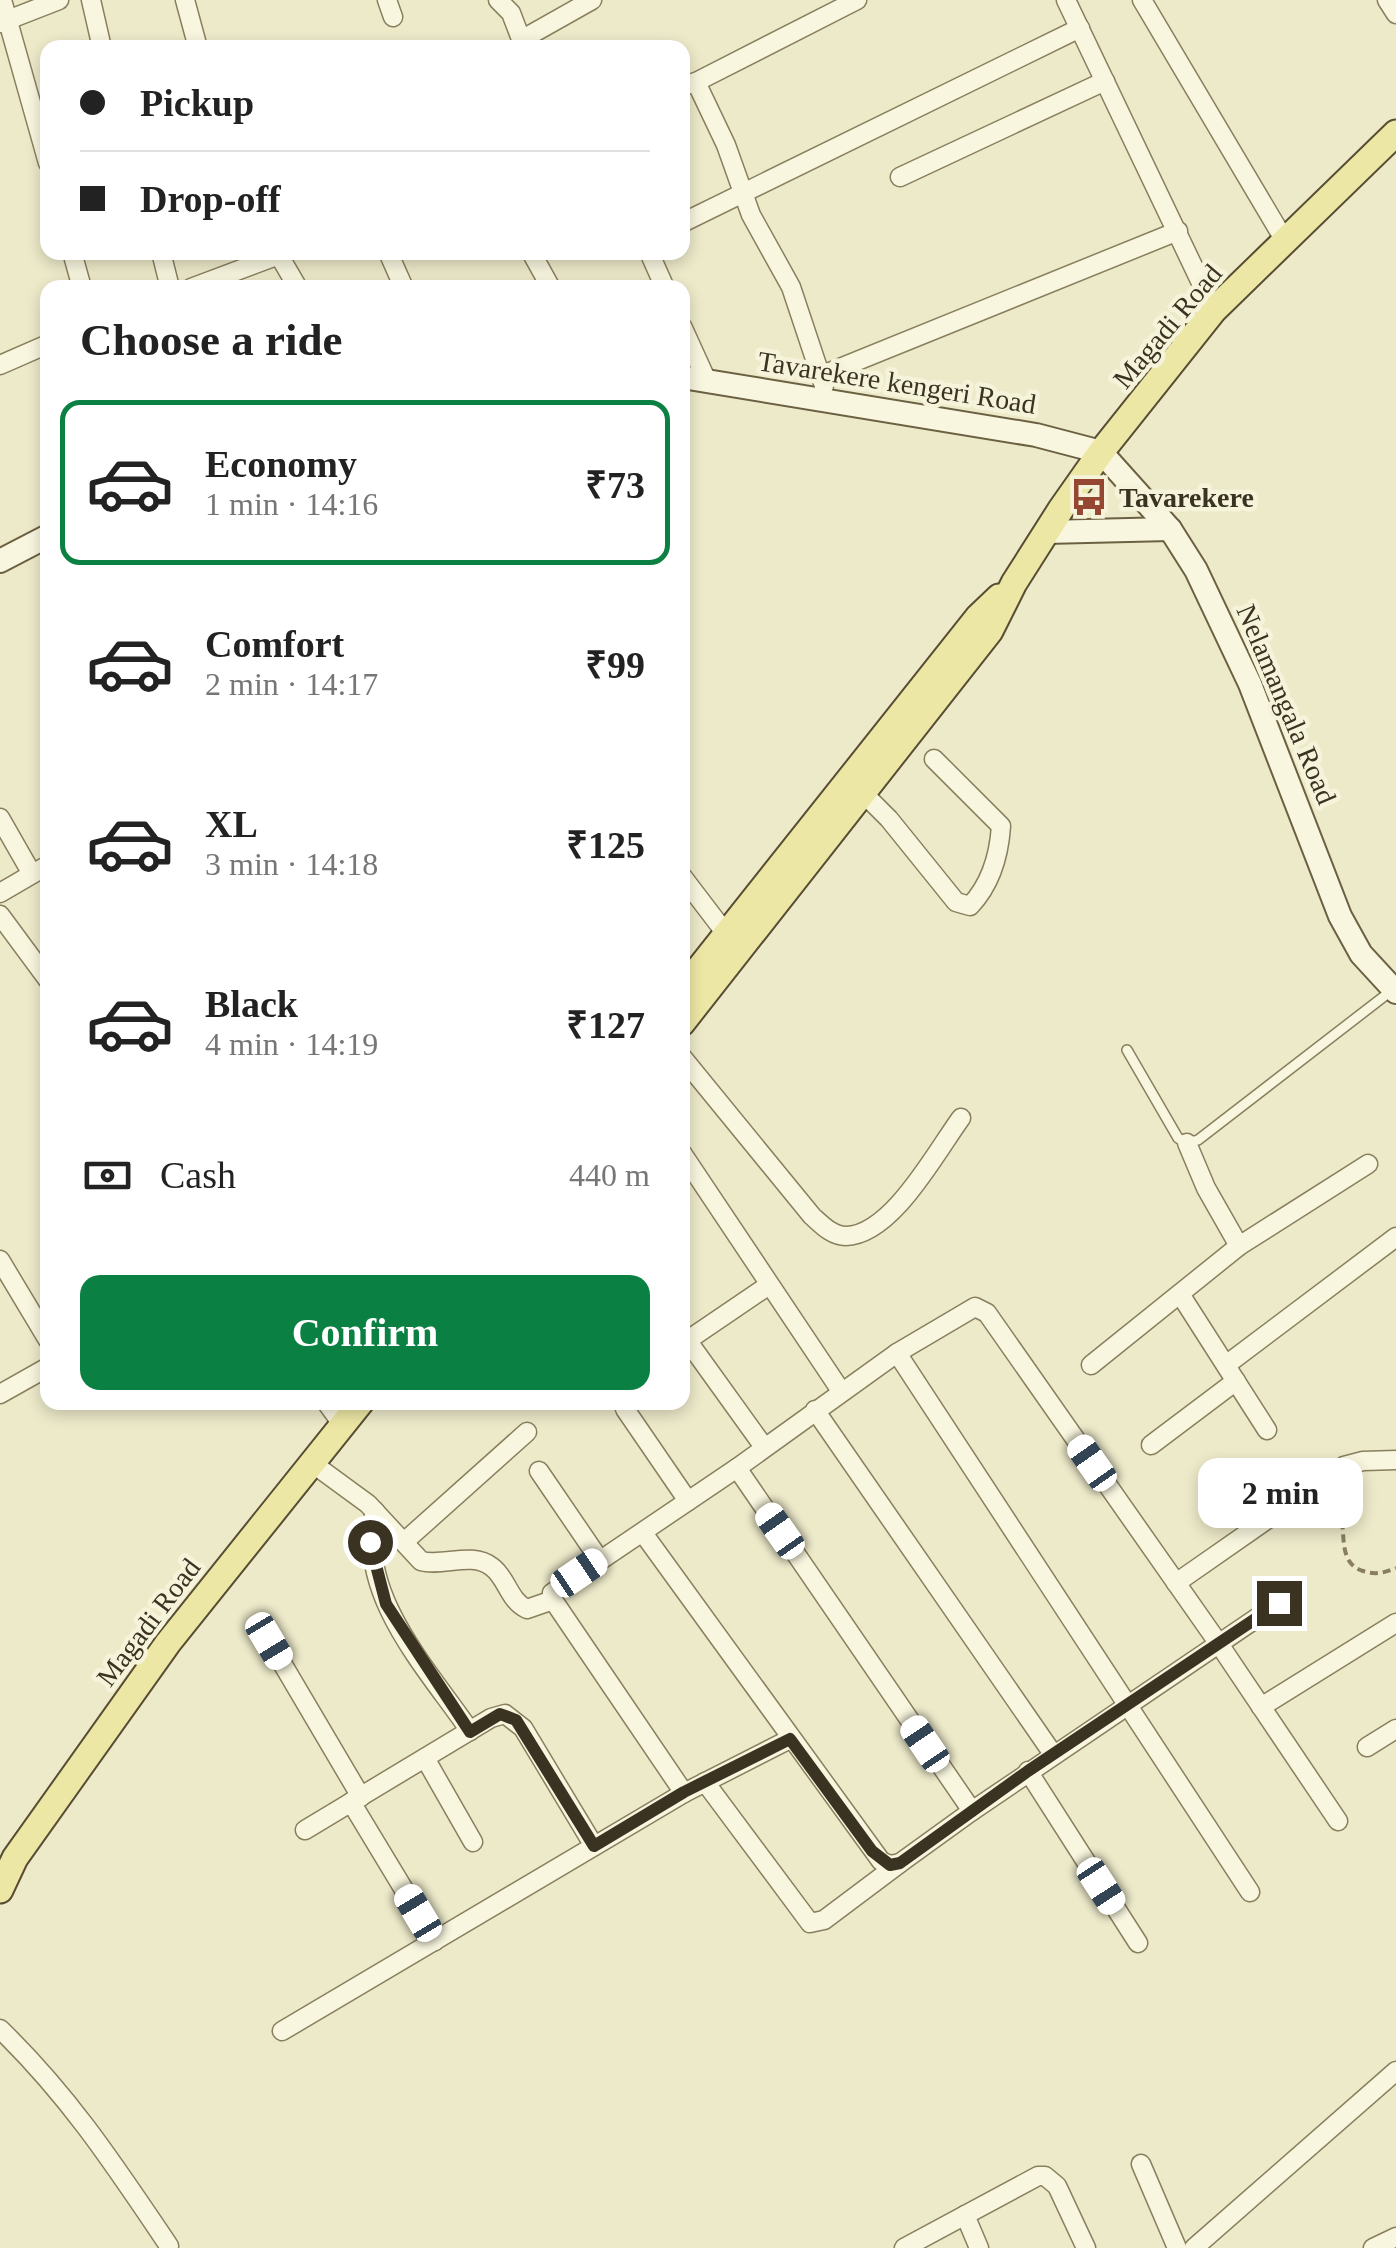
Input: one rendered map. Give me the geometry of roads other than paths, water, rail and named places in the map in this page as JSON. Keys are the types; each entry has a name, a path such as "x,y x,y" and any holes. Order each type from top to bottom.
{"main road":[{"name":"Magadi Road","path":"690,1013 864,794 978,617 1014,583 1101,452 1214,310 1396,133"},
{"name":"Tavarekere kengeri Road","path":"690,378 1036,435 1101,452"},
{"name":"Nelamangala Road","path":"1101,452 1170,529 1196,570 1250,684 1340,916 1361,954 1395,989"},
{"path":"1046,532 1170,529"},
{"path":"0,561 40,540"},
{"name":"Magadi Road","path":"690,980 924,701"},
{"name":"Magadi Road","path":"0,1890 16,1858 168,1642 354,1410"}],"street":[{"path":"2,0 4,21 40,137"},
{"path":"4,21 59,0"},
{"path":"91,0 100,40"},
{"path":"185,0 196,40"},
{"path":"498,0 511,13 521,40"},
{"path":"529,40 592,0"},
{"path":"1066,0 1214,310"},
{"path":"1142,0 1285,241"},
{"path":"1387,0 1396,14"},
{"path":"690,83 845,3"},
{"path":"690,219 1080,28"},
{"path":"900,177 1105,81"},
{"path":"690,86 726,145 751,215 791,287 828,401"},
{"path":"820,376 1178,231"},
{"path":"211,280 263,260"},
{"path":"690,344 707,381"},
{"path":"0,366 40,348"},
{"path":"864,794 956,902 970,906 984,891 1000,849 1000,826 934,758"},
{"path":"0,818 40,870 0,893"},
{"path":"690,887 727,936"},
{"path":"0,915 40,969"},
{"path":"690,1067 812,1216 826,1229 842,1236 863,1232 882,1220 902,1200 961,1118"},
{"path":"1188,1142 1206,1188 1239,1246"},
{"path":"1091,1365 1239,1246 1368,1164"},
{"path":"690,1165 842,1391"},
{"path":"1151,1445 1231,1373 1396,1237"},
{"path":"0,1260 40,1327"},
{"path":"690,1334 770,1285"},
{"path":"1180,1294 1268,1430"},
{"path":"684,1792 553,1600 554,1590 736,1468 897,1353 968,1309 982,1308 1219,1644 1338,1821"},
{"path":"690,1344 764,1446"},
{"path":"897,1353 1250,1892"},
{"path":"0,1394 40,1372"},
{"path":"332,1410 342,1424"},
{"path":"626,1410 688,1501"},
{"path":"816,1410 1053,1754"},
{"path":"404,1542 527,1432"},
{"path":"1176,1583 1351,1463 1396,1460"},
{"path":"312,1463 375,1511 421,1560 486,1563 495,1568 520,1606 527,1609 553,1600"},
{"path":"736,1468 972,1811"},
{"path":"539,1472 600,1559"},
{"path":"375,1511 370,1542 386,1604 470,1732"},
{"path":"642,1532 872,1851 890,1865 900,1863"},
{"path":"705,1782 810,1923 824,1920 1028,1771 1279,1603"},
{"path":"1261,1706 1396,1623"},
{"path":"269,1641 435,1941"},
{"path":"305,1830 500,1714 516,1720 594,1846"},
{"path":"1367,1747 1396,1729"},
{"path":"282,2031 684,1792 790,1739"},
{"path":"424,1758 473,1842"},
{"path":"1028,1771 1138,1943"},
{"path":"0,2029 42,2070 80,2116 169,2246"},
{"path":"1194,2248 1396,2071"},
{"path":"1141,2164 1177,2248"},
{"path":"904,2248 1038,2176 1045,2176 1057,2186 1086,2248"},
{"path":"965,2215 979,2248"},
{"path":"1373,2248 1396,2236"}],"lane":[{"path":"1127,1050 1171,1128 1178,1138 1188,1142 1208,1135 1395,989"}],"place":[{"name":"Tavarekere","path":"1089,497"}]}
